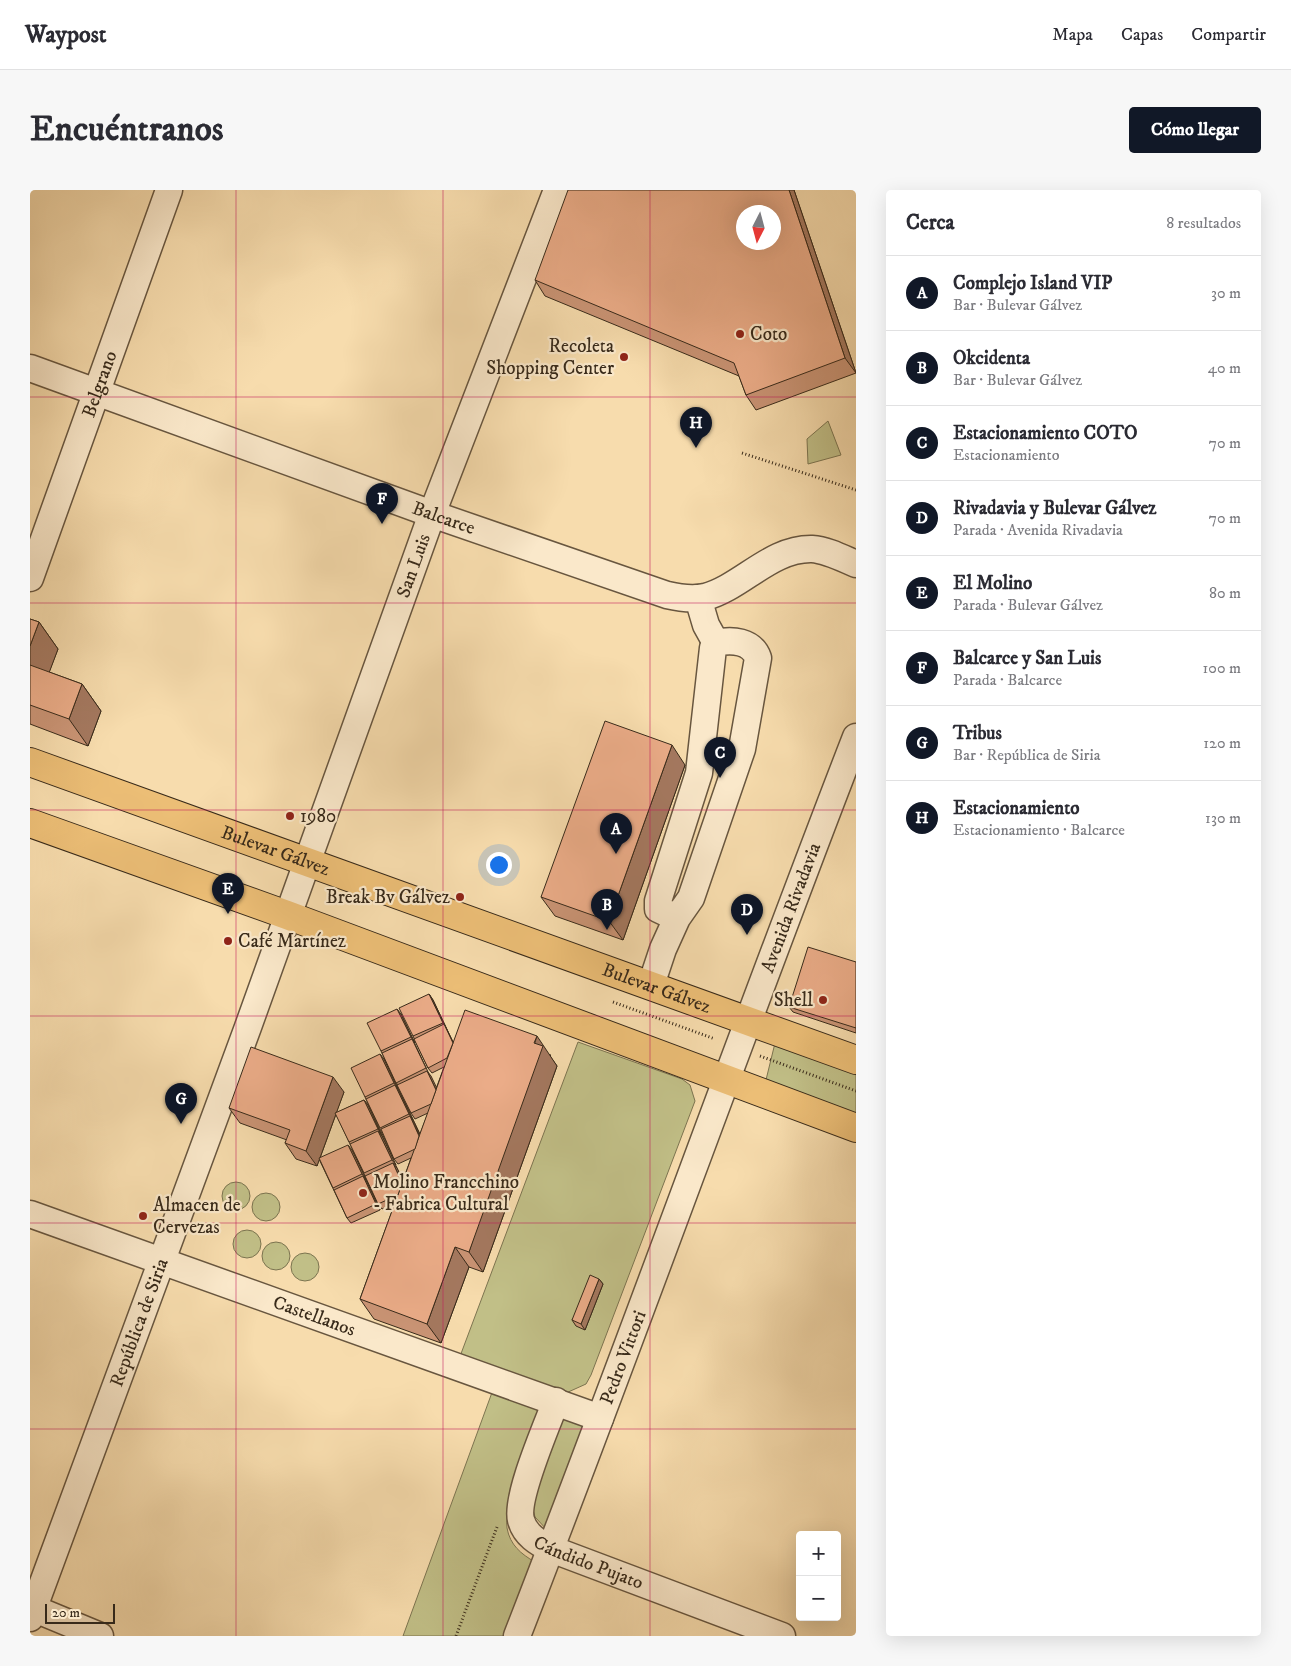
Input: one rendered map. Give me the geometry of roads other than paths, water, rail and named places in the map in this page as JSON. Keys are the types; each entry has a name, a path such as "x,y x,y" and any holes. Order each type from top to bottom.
{"main road":[{"name":"Bulevar Gálvez","path":"30,762 856,1060"},
{"path":"30,823 288,915 856,1128"}],"street":[{"name":"Belgrano","path":"30,578 170,190"},
{"name":"San Luis","path":"288,915 432,514 557,190"},
{"name":"Balcarce","path":"30,368 432,514 656,592 686,599 713,594 766,563 793,552 814,549 856,564"},
{"path":"698,598 706,626 716,643"},
{"path":"651,985 663,949 677,918 691,898 741,754 758,658 755,649 748,644 723,641 716,643"},
{"path":"677,918 658,908 658,902 699,774 712,654 716,643"},
{"name":"Avenida Rivadavia","path":"726,1080 856,737"},
{"name":"República de Siria","path":"31,1611 288,915"},
{"name":"Pedro Vittori","path":"517,1636 726,1080"},
{"name":"Castellanos","path":"30,1214 600,1418"},
{"name":"Cándido Pujato","path":"556,1401 521,1498 520,1520 526,1532 550,1549 782,1636"},
{"path":"31,1611 100,1636"}],"place":[{"name":"Coto","path":"740,334"},
{"name":"Recoleta Shopping Center","path":"624,357"},
{"name":"Estacionamiento","path":"696,448"},
{"name":"Balcarce y San Luis","path":"382,524"},
{"name":"Estacionamiento COTO","path":"720,778"},
{"name":"1980","path":"290,816"},
{"name":"Complejo Island VIP","path":"616,854"},
{"name":"Break Bv Gálvez","path":"460,897"},
{"name":"El Molino","path":"228,914"},
{"name":"Okcidenta","path":"607,930"},
{"name":"Rivadavia y Bulevar Gálvez","path":"747,935"},
{"name":"Café Martínez","path":"228,941"},
{"name":"Shell","path":"823,1000"},
{"name":"Tribus","path":"181,1124"},
{"name":"Molino Francchino - Fabrica Cultural","path":"363,1193"},
{"name":"Almacen de Cervezas","path":"143,1216"}]}
